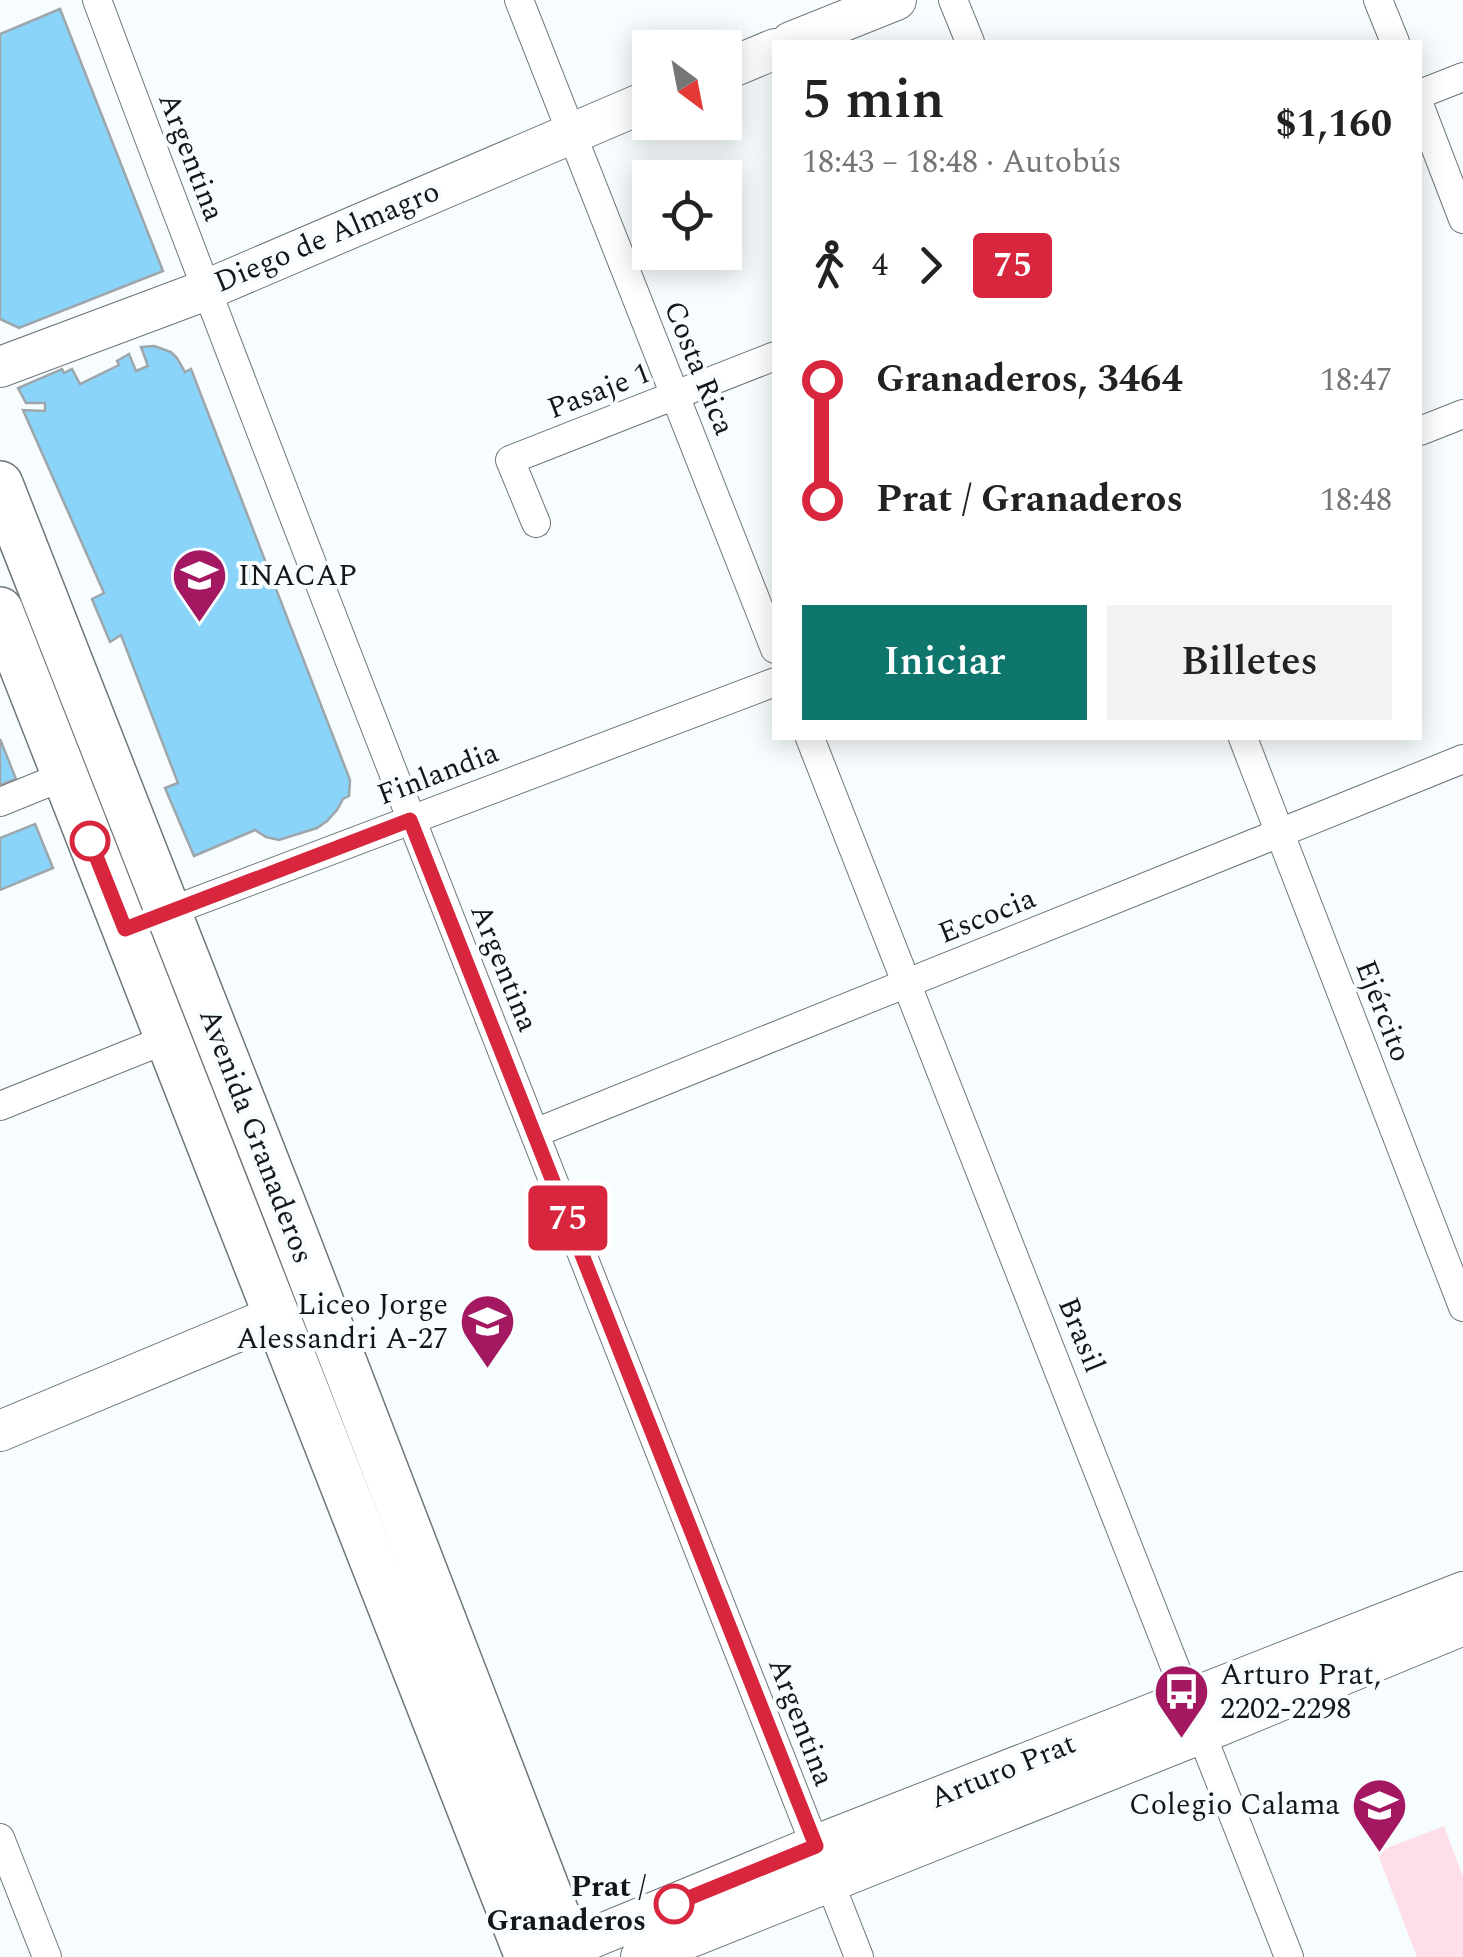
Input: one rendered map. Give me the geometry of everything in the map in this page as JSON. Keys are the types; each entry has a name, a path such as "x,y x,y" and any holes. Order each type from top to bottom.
{"main road":[{"path":"797,40 896,0"},
{"path":"742,63 772,50"},
{"name":"Diego de Almagro","path":"0,367 206,290 632,107"},
{"name":"Avenida Granaderos","path":"0,484 168,912 554,1955"},
{"name":"Avenida Granaderos","path":"0,610 276,1316 554,1955"},
{"path":"0,1431 276,1316"},
{"name":"Arturo Prat","path":"554,1955 822,1864 1196,1715 1463,1592"},
{"name":"Arturo Prat","path":"1196,1715 1463,1625"},
{"name":"Arturo Prat","path":"641,1957 822,1864"}],"street":[{"name":"Argentina","path":"97,0 410,820 859,1957"},
{"name":"Costa Rica","path":"519,0 772,641"},
{"path":"953,0 969,40"},
{"path":"1378,0 1394,40"},
{"path":"1422,93 1463,77"},
{"path":"1422,113 1463,218"},
{"name":"Pasaje 1","path":"536,523 510,460 772,357"},
{"path":"1422,430 1463,414"},
{"name":"Finlandia","path":"125,929 772,683"},
{"name":"Brasil","path":"811,740 1289,1957"},
{"name":"Ejército","path":"1244,740 1463,1307"},
{"name":"Escocia","path":"535,1133 1463,759"},
{"path":"0,802 64,776"},
{"path":"0,1106 167,1039"},
{"path":"0,1838 47,1957"}],"shaded area":[{"path":"1444,1826 1463,1877 1463,1957 1417,1957 1377,1852"}],"building":[{"path":"60,9 163,271 19,328 0,319 0,34"},
{"name":"INACAP","path":"154,346 171,352 185,372 191,369 350,780 349,796 317,828 279,840 255,830 194,856 165,788 178,783 121,635 110,642 92,599 104,593 23,410 45,411 45,403 26,403 18,388 62,369 64,373 72,369 80,384 119,365 117,361 129,354 136,371 148,366 141,347"},
{"path":"0,739 16,779 0,785"},
{"path":"35,824 53,868 0,890 0,838"}],"bus line":[{"name":"75","path":"90,841 125,929 410,820 816,1846 674,1904"}],"place":[{"name":"INACAP","path":"199,625"},
{"name":"Liceo Jorge Alessandri A-27","path":"487,1371"},
{"name":"Arturo Prat, 2202-2298","path":"1181,1741"},
{"name":"Colegio Calama","path":"1379,1854"},
{"name":"Prat / Granaderos","path":"674,1904"}]}
